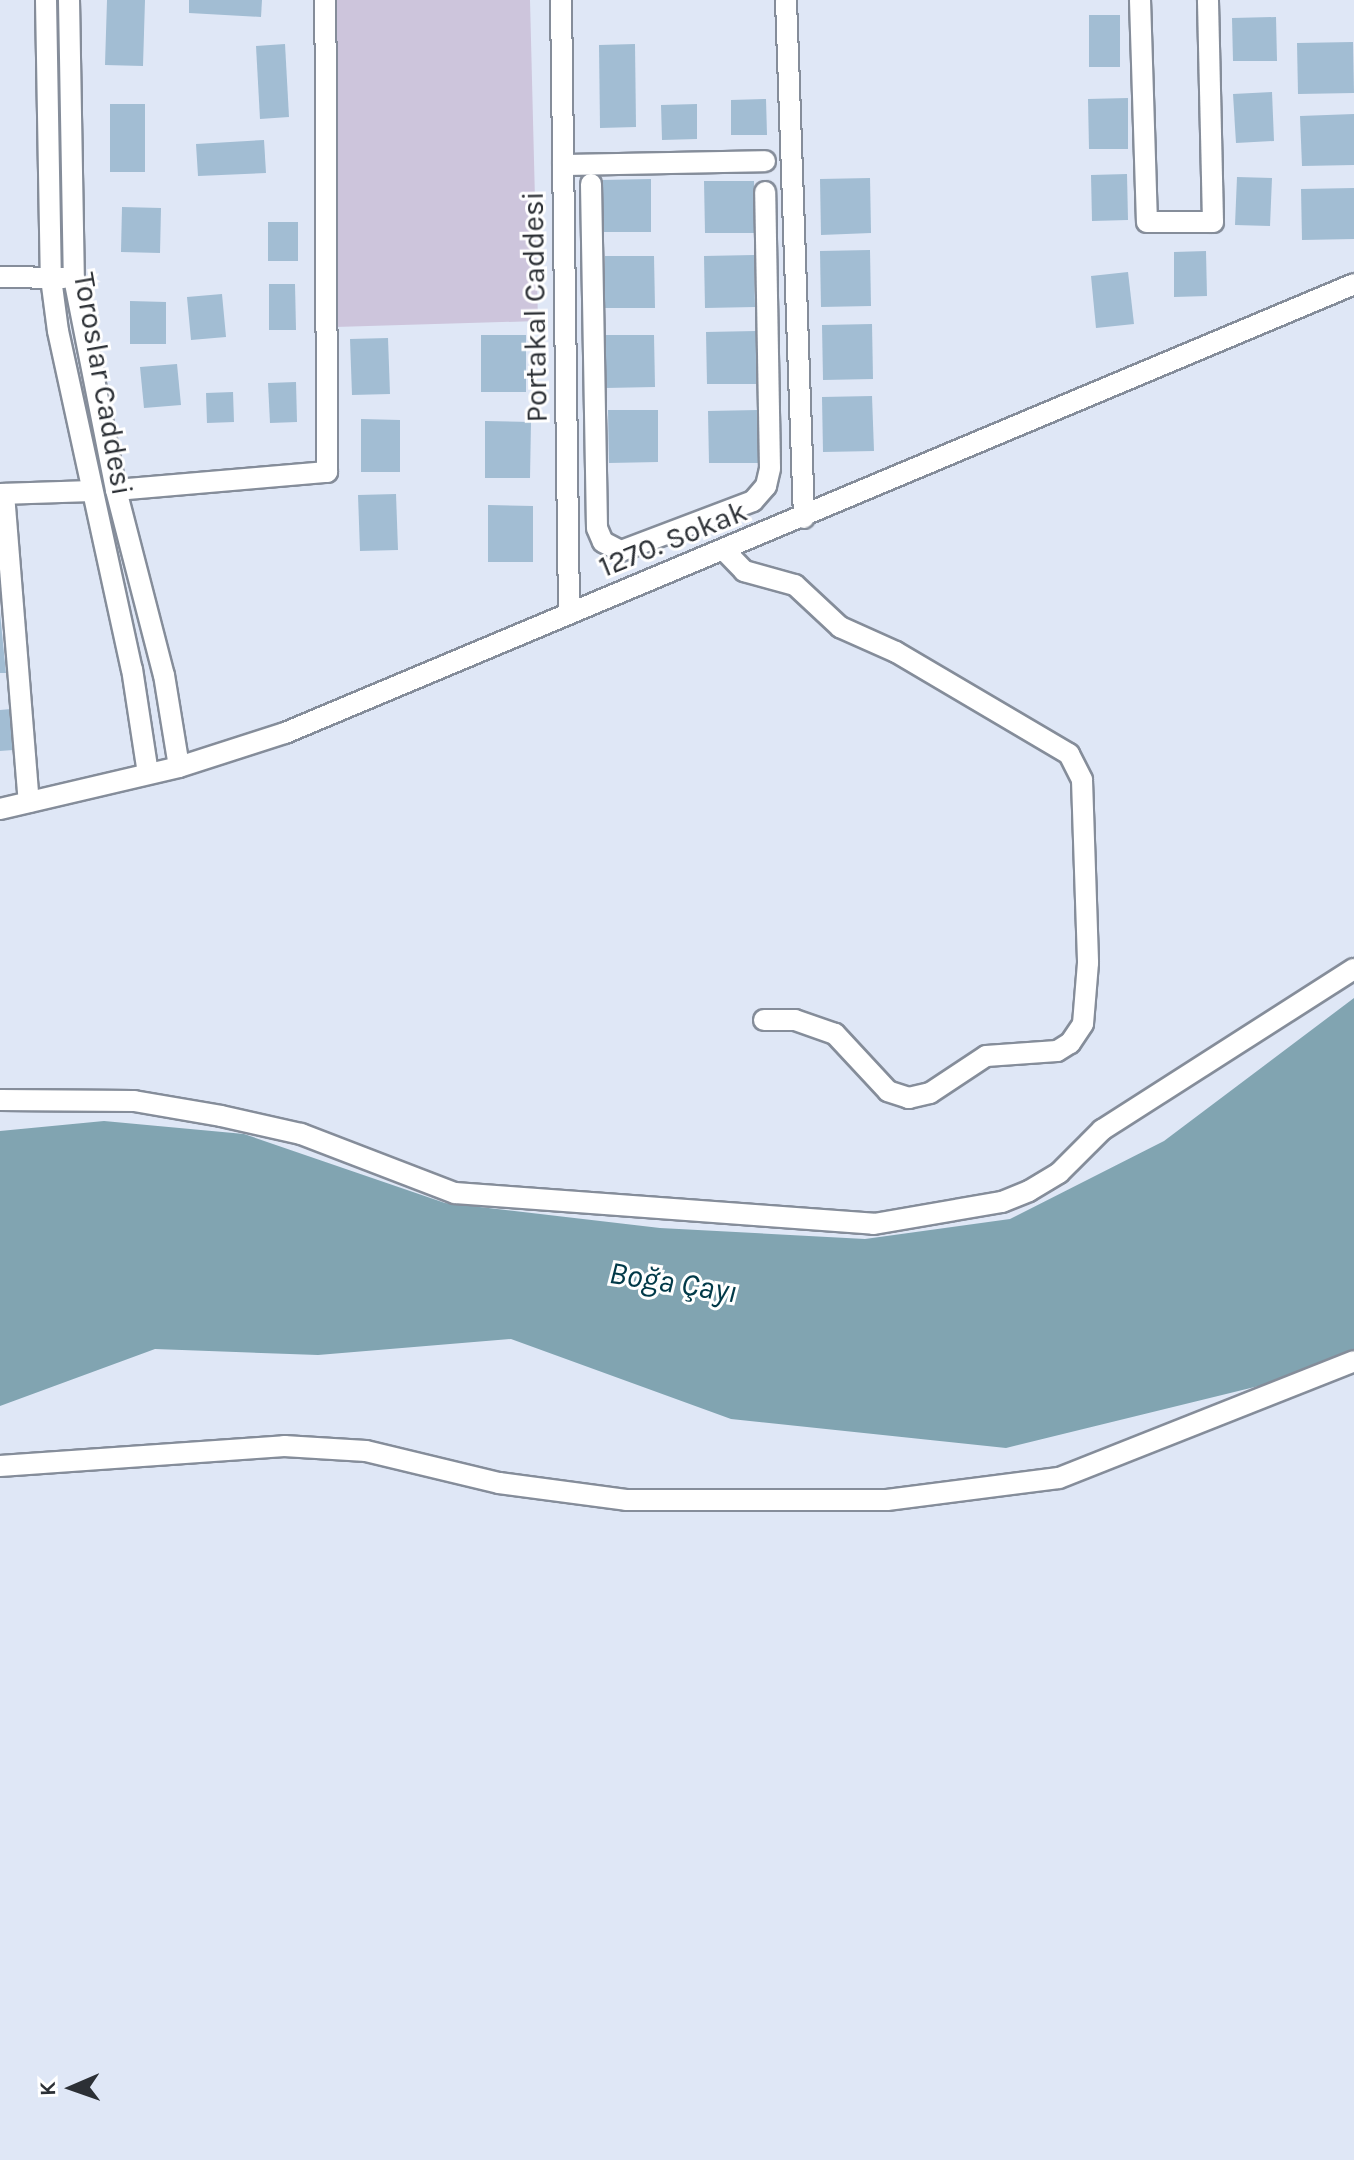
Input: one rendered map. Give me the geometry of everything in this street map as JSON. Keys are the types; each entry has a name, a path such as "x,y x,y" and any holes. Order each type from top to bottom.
{"street":[{"name":"Toroslar Caddesi","path":"46,0 51,278 92,491 132,669 148,774"},
{"name":"Toroslar Caddesi","path":"69,0 74,278 116,490 164,675 179,767"},
{"path":"116,490 327,472 325,0"},
{"name":"Portakal Caddesi","path":"561,0 569,613"},
{"path":"786,0 804,518"},
{"path":"1140,0 1147,222 1213,222 1208,0"},
{"path":"563,165 765,161"},
{"path":"591,184 599,536 608,547 628,550 753,501 769,477 765,192"},
{"path":"0,277 74,278"},
{"name":"1270. Sokak","path":"0,809 179,767 285,733 804,518 1354,284"},
{"path":"29,802 2,494 92,491"},
{"path":"688,525 702,560"},
{"path":"725,551 744,571 795,585 840,627 896,652 1069,754 1082,780 1088,963 1085,1016 1070,1043 1057,1051 986,1056 930,1093 909,1098 888,1091 835,1034 795,1020 764,1020"},
{"path":"0,1100 118,1100 221,1116 301,1134 455,1193 874,1224 1002,1202 1029,1191 1059,1173 1102,1130 1354,969"},
{"path":"0,1466 284,1446 366,1451 499,1483 626,1500 887,1500 1059,1478 1354,1361"}],"shaded area":[{"path":"333,0 530,0 538,321 335,327"}],"water":[{"name":"Boğa Çayı","path":"1354,998 1354,1356 1287,1379 1006,1448 731,1419 511,1339 318,1355 155,1349 0,1406 0,1131 104,1121 244,1134 445,1203 660,1228 865,1239 1010,1219 1164,1141"}],"building":[{"path":"107,0 145,0 143,66 105,65"},
{"path":"189,0 262,0 261,17 189,13"},
{"path":"1089,15 1120,15 1120,67 1089,67"},
{"path":"1276,17 1277,61 1233,61 1232,18"},
{"path":"1353,42 1354,93 1298,94 1297,43"},
{"path":"285,44 289,117 260,119 256,46"},
{"path":"635,44 636,127 600,128 599,45"},
{"path":"1272,92 1274,141 1236,143 1233,94"},
{"path":"1128,98 1128,149 1089,149 1088,99"},
{"path":"766,99 767,135 731,135 731,100"},
{"path":"110,104 145,104 145,172 110,172"},
{"path":"697,104 697,139 662,140 661,105"},
{"path":"1354,114 1354,165 1302,166 1300,116"},
{"path":"264,140 266,173 198,176 196,144"},
{"path":"1127,174 1128,220 1092,221 1091,175"},
{"path":"1237,177 1272,178 1270,226 1235,225"},
{"path":"870,178 871,233 821,235 820,179"},
{"path":"651,179 651,232 602,232 601,180"},
{"path":"704,181 754,181 755,233 705,233"},
{"path":"1354,188 1354,239 1302,240 1301,189"},
{"path":"122,207 161,208 160,253 121,252"},
{"path":"268,222 298,222 298,261 268,261"},
{"path":"870,250 871,306 821,307 820,251"},
{"path":"1206,251 1207,296 1174,297 1174,252"},
{"path":"754,255 755,307 705,308 704,256"},
{"path":"605,256 654,256 655,308 605,308"},
{"path":"1128,272 1134,324 1096,328 1091,276"},
{"path":"269,284 295,284 296,330 269,330"},
{"path":"222,294 226,337 191,340 187,297"},
{"path":"130,301 166,302 166,344 130,344"},
{"path":"872,324 873,379 823,380 822,325"},
{"path":"756,331 756,384 707,384 706,332"},
{"path":"481,335 526,335 526,392 481,392"},
{"path":"604,335 654,335 655,387 605,388"},
{"path":"388,338 390,394 352,395 350,339"},
{"path":"177,364 181,405 144,408 140,367"},
{"path":"296,382 297,422 270,423 268,383"},
{"path":"233,392 234,422 207,423 206,393"},
{"path":"872,396 874,451 823,452 822,397"},
{"path":"608,410 658,410 658,462 609,463"},
{"path":"758,410 759,463 709,463 708,411"},
{"path":"361,419 400,420 400,472 361,472"},
{"path":"485,421 531,422 530,478 485,478"},
{"path":"396,494 398,550 360,551 358,495"},
{"path":"488,505 533,506 533,562 488,562"},
{"path":"0,613 6,673 0,673"},
{"path":"11,709 13,750 0,751 0,710"}]}
